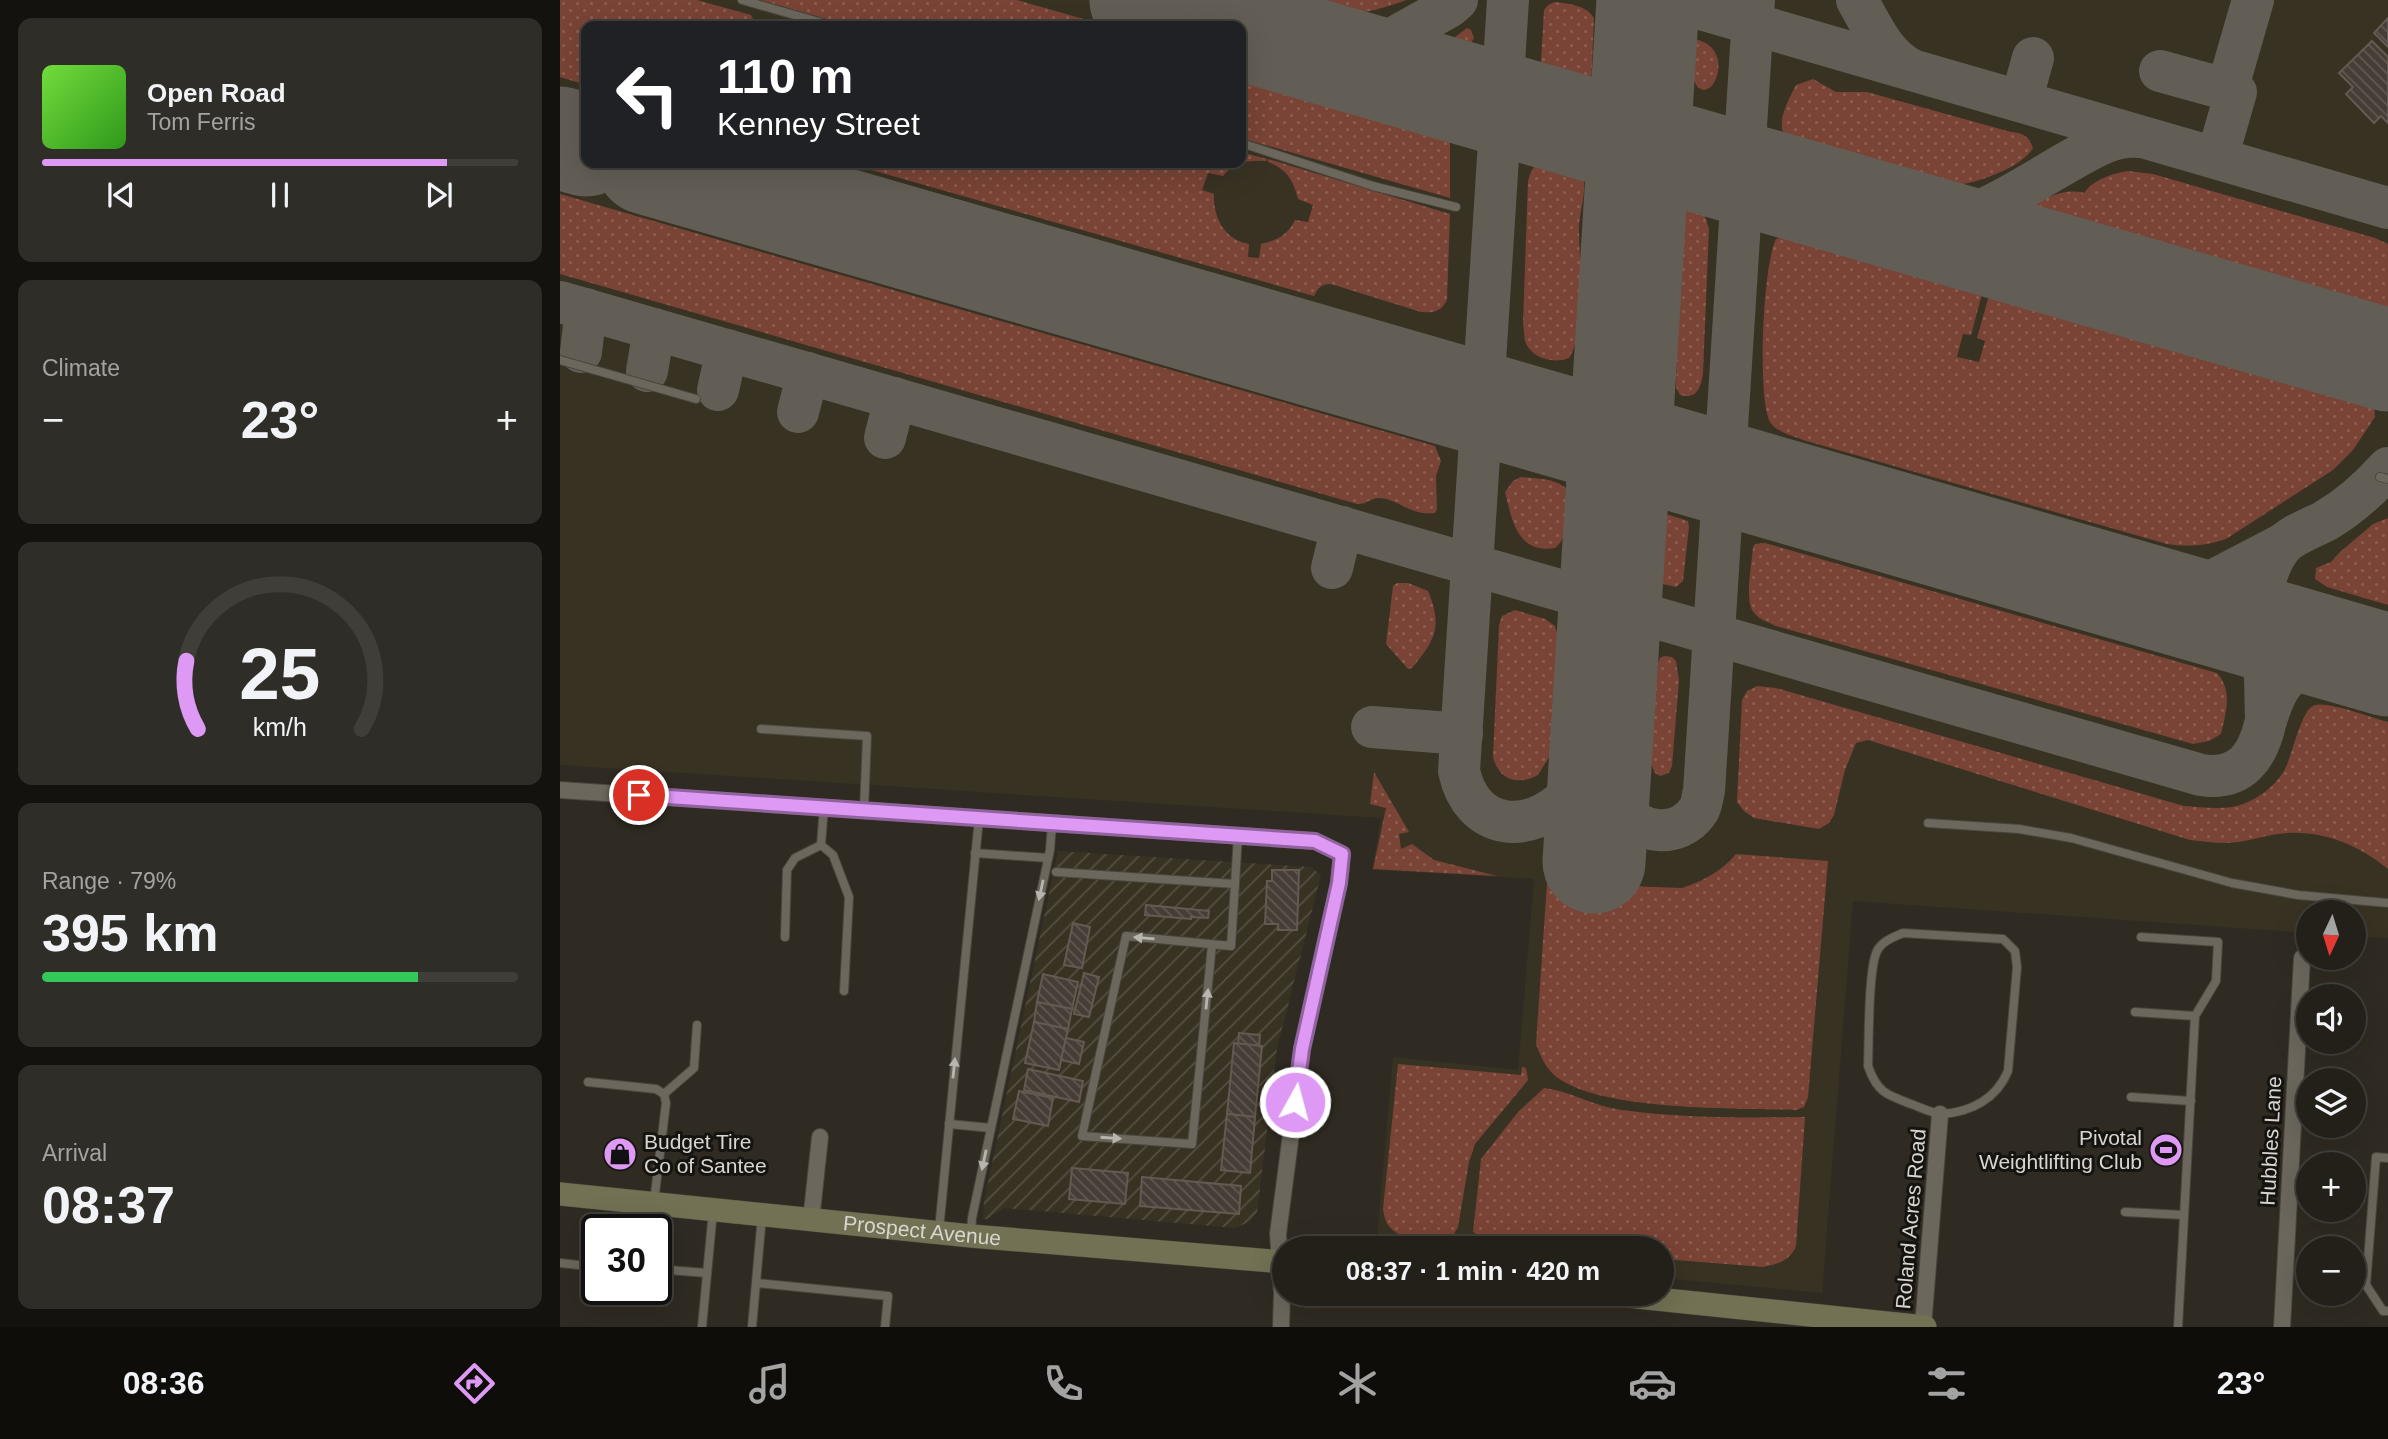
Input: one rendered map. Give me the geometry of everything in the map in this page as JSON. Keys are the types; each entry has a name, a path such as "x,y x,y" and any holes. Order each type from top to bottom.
{"main road":[{"name":"Prospect Avenue","path":"560,1194 938,1233 1272,1260"},
{"path":"1674,1302 1823,1321 1924,1327"}],"street":[{"path":"560,790 1315,841 1342,854 1339,883 1302,1049 1278,1236"},
{"name":"Hubbles Lane","path":"2282,1327 2301,970"},
{"name":"Roland Acres Road","path":"1924,1327 1940,1114"},
{"path":"811,1221 820,1137"},
{"path":"1280,1327 1281,1306"}],"lane":[{"path":"742,0 816,21"},
{"path":"1246,146 1373,186 1456,207"},
{"path":"560,360 696,399"},
{"path":"761,730 867,736 864,810"},
{"path":"821,845 824,807"},
{"path":"938,1233 979,818"},
{"path":"971,1236 972,1217 1048,859 1052,823"},
{"path":"1928,823 2032,831 2071,838 2232,883 2298,895 2388,904"},
{"path":"1212,944 1192,1144 1082,1136 1126,936 1212,944 1231,946 1238,835"},
{"path":"785,937 787,870 795,858 821,845"},
{"path":"821,845 833,855 849,897 844,991"},
{"path":"975,853 1048,859"},
{"path":"1056,872 1236,884"},
{"path":"1903,933 2003,939 2015,951 2017,967 2008,1071 2002,1086 1989,1099 1967,1108 1940,1114 1892,1097 1880,1090 1872,1079 1868,1066 1873,968 1877,950 1889,939 1903,933"},
{"path":"2141,937 2218,942 2216,981 2195,1016 2178,1327"},
{"path":"2135,1012 2195,1016"},
{"path":"664,1094 694,1068 697,1025"},
{"path":"587,1082 656,1088 664,1094 666,1103 654,1205"},
{"path":"2130,1097 2191,1101"},
{"path":"949,1124 991,1128"},
{"path":"2388,1158 2376,1157 2366,1285 2383,1311 2388,1311"},
{"path":"702,1327 713,1211"},
{"path":"2125,1212 2184,1215"},
{"path":"752,1327 762,1216"},
{"path":"560,1263 581,1265"},
{"path":"672,1270 707,1273"},
{"path":"756,1283 888,1296 885,1327"}],"shaded area":[{"path":"560,0 2388,0 2388,938 2366,937 2366,900 2296,900 2296,932 1853,901 1822,1293 1674,1279 1674,1236 1377,1236 1393,1057 1518,1070 1534,879 1372,870 1381,818 560,765"},
{"path":"560,0 697,0 751,15 753,19 581,21 581,83 560,77"},
{"path":"760,0 1017,0 1090,21 834,21"},
{"path":"1269,0 1406,0 1369,11 1338,14 1306,10"},
{"path":"1555,2 1582,8 1594,18 1591,86 1585,89 1559,82 1548,74 1541,62 1544,10"},
{"path":"1467,28 1471,30 1474,38 1471,43 1452,50 1438,50"},
{"path":"1695,39 1709,46 1717,56 1719,67 1716,78 1705,90 1698,87 1688,58 1691,42"},
{"path":"1246,67 1431,123 1450,138 1450,198 1246,139"},
{"path":"1813,79 1836,92 1867,92 2019,133 2030,141 2033,148 2016,164 1989,177 1936,188 1900,183 1819,158 1793,144 1785,135 1782,126 1785,108 1796,85"},
{"path":"1246,153 1267,159 1267,161 1246,162"},
{"path":"1544,158 1577,166 1583,175 1584,183 1579,228 1581,295 1578,331 1569,358 1563,360 1551,360 1532,352 1525,341 1523,324 1528,181 1533,168"},
{"path":"1268,159 1450,214 1447,300 1436,311 1421,312 1331,284 1320,287 1314,296 865,168 1231,168 1223,176 1208,173 1202,190 1214,194 1218,219 1227,232 1240,242 1249,244 1248,257 1259,258 1261,244 1281,236 1295,220 1308,222 1313,205 1298,199 1288,176 1268,162"},
{"path":"2128,171 2153,174 2388,244 2388,316 2360,313 2084,236 2023,215 2023,212 2052,196 2068,192 2084,193 2104,178"},
{"path":"560,194 1435,446 1441,461 1436,476 1437,509 1435,513 1419,512 1379,498 1357,504 560,274"},
{"path":"1693,200 1703,210 1709,229 1703,373 1697,391 1686,396 1680,395 1676,387 1681,222 1683,207"},
{"path":"1799,232 1850,240 1986,279 1971,335 1963,334 1957,357 1979,362 1985,341 1977,338 1993,281 2358,387 2371,400 2375,417 2353,450 2333,470 2226,539 2190,546 2167,544 1803,440 1780,431 1770,422 1766,408 1763,360 1765,302 1771,253 1776,239"},
{"path":"1521,477 1553,481 1568,491 1566,529 1555,548 1532,546 1518,533 1505,492 1513,481"},
{"path":"1663,515 1688,521 1689,527 1683,581 1676,587 1663,584 1660,575"},
{"path":"2388,518 2388,605 2327,587 2315,579 2316,568 2331,562 2373,524"},
{"path":"1765,543 2217,673 2227,694 2221,734 2209,741 2193,744 1776,626 1757,616 1750,604 1753,547 1755,544"},
{"path":"1397,583 1408,583 1428,591 1435,614 1436,624 1431,641 1412,668 1408,669 1386,644 1393,586"},
{"path":"1515,610 1545,619 1555,626 1560,646 1551,754 1538,775 1523,780 1504,776 1493,757 1499,625 1502,616"},
{"path":"1672,657 1676,661 1679,680 1672,766 1669,773 1660,776 1655,773 1651,764 1656,668 1660,658"},
{"path":"1757,686 1776,688 2184,806 2213,808 2249,802 2276,782 2287,765 2301,724 2310,708 2321,704 2351,710 2388,722 2388,869 2354,847 2329,837 2302,833 2228,843 2190,840 1868,740 1856,743 1845,770 1834,815 1829,823 1819,829 1754,818 1737,802 1742,700 1747,691"},
{"path":"1374,772 1409,832 1399,834 1401,849 1412,844 1434,860 1497,876 1373,869 1386,808 1370,804"},
{"path":"1058,851 1311,867 1321,875 1277,1049 1257,1213 1249,1222 1235,1228 1004,1208 983,1219 984,1201"},
{"path":"1736,854 1828,861 1808,1097 1804,1107 1796,1110 1704,1108 1632,1101 1571,1086 1552,1073 1544,1063 1536,1044 1547,883 1682,888 1712,875"},
{"path":"1398,1064 1521,1075 1522,1067 1526,1068 1528,1080 1475,1144 1469,1162 1458,1227 1454,1234 1401,1235 1388,1225 1383,1209"},
{"path":"1544,1088 1564,1092 1602,1106 1645,1113 1713,1117 1805,1117 1796,1246 1783,1261 1763,1267 1674,1260 1674,1236 1480,1236 1473,1232 1481,1159 1518,1112"}],"building":[{"path":"2388,18 2388,47 2374,33"},
{"path":"2372,41 2388,57 2388,123 2381,116 2374,123 2346,94 2353,87 2339,73"},
{"path":"1272,870 1299,870 1297,930 1278,930 1278,924 1265,924 1267,881 1272,881"},
{"path":"1146,905 1209,911 1208,918 1145,915"},
{"path":"1073,923 1090,927 1082,968 1064,965"},
{"path":"1084,973 1099,977 1089,1017 1074,1014"},
{"path":"1043,974 1078,982 1072,1009 1037,1002"},
{"path":"1037,1002 1072,1009 1068,1029 1034,1022"},
{"path":"1034,1022 1068,1029 1059,1070 1025,1063"},
{"path":"1239,1033 1260,1035 1259,1046 1238,1044"},
{"path":"1066,1038 1084,1042 1079,1064 1061,1060"},
{"path":"1234,1043 1262,1046 1255,1117 1227,1114"},
{"path":"1028,1069 1083,1081 1079,1102 1024,1090"},
{"path":"1019,1091 1053,1098 1048,1126 1013,1119"},
{"path":"1227,1114 1255,1117 1250,1173 1221,1170"},
{"path":"1072,1168 1128,1173 1125,1204 1069,1199"},
{"path":"1142,1177 1241,1186 1239,1214 1140,1206"}],"taxiway":[{"path":"1352,61 1457,0"},
{"path":"1508,0 1459,771 1466,791 1476,806 1489,816 1504,821 1520,821 1553,809 1568,796 1583,779 1601,746"},
{"path":"1670,0 2388,208"},
{"path":"1601,746 1616,801 1637,824 1670,830 1690,820 1698,811 1704,791 1754,0"},
{"path":"1857,0 1886,49 1912,70"},
{"path":"2227,90 2253,0"},
{"path":"2021,101 2033,58"},
{"path":"2160,71 2236,92 2217,158"},
{"path":"1752,173 1924,223 1941,223 1980,211 2104,143 2139,137"},
{"path":"560,302 2201,775 2227,774 2246,764 2263,733 2266,720 2263,592 2275,556 2291,538 2325,521 2351,503 2388,468"},
{"path":"581,352 586,309"},
{"path":"647,371 654,329"},
{"path":"718,390 727,350"},
{"path":"798,412 808,373"},
{"path":"885,438 895,398"},
{"path":"1332,568 1342,527"},
{"path":"1999,549 2141,590 2166,593 2214,580 2283,544"},
{"path":"2149,599 2203,614 2236,630 2249,642 2259,657 2265,676"},
{"path":"2266,720 2282,684 2294,672 2313,661 2339,654 2388,668"},
{"path":"1372,727 1462,734"}],"runway":[{"path":"1141,0 1214,21"},
{"path":"1594,862 1648,0"},
{"path":"1246,30 2388,360"},
{"path":"560,138 581,144"},
{"path":"664,168 2388,665"}],"place":[{"name":"Pivotal Weightlifting Club","path":"2166,1150"},
{"name":"Budget Tire Co of Santee","path":"620,1154"}],"route":[{"path":"639,795 1315,841 1342,854 1339,883 1302,1049 1295,1102"}]}
